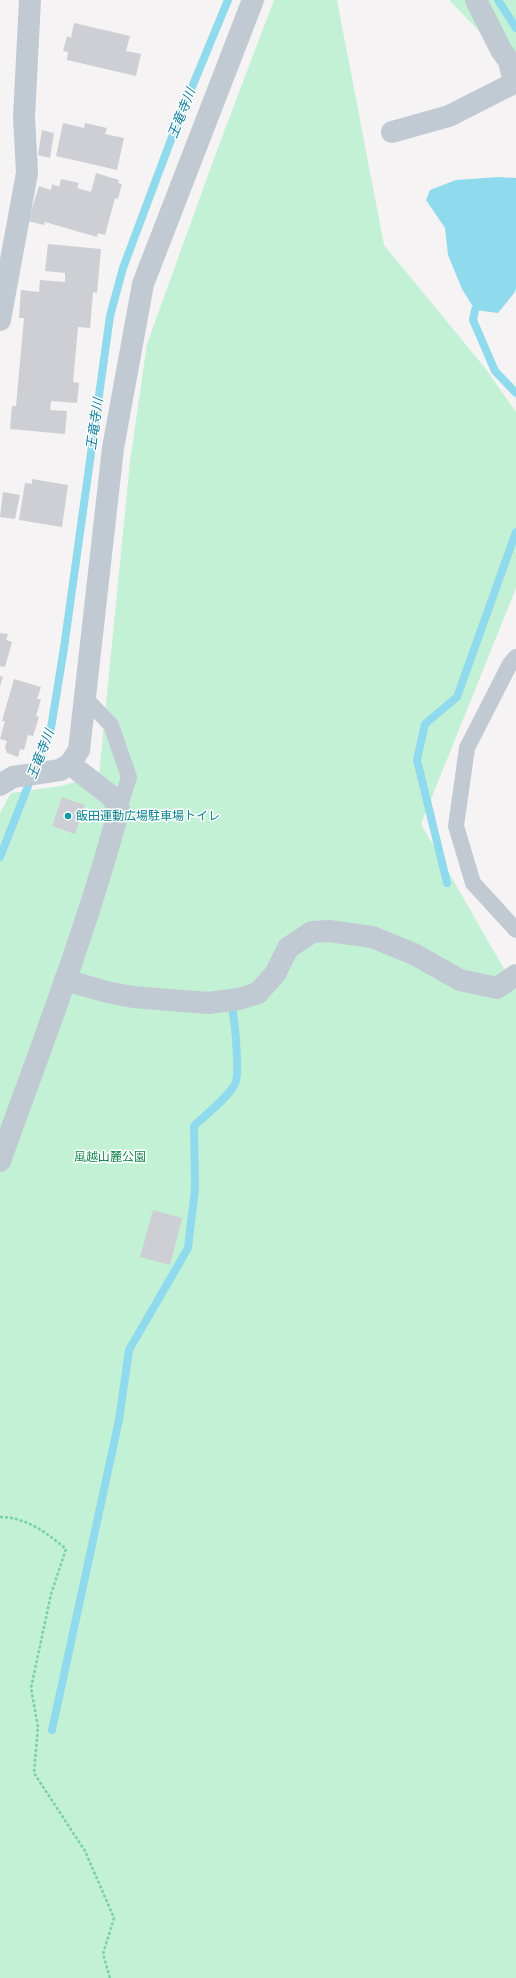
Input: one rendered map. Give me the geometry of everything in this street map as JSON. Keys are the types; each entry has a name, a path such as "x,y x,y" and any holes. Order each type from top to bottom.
{"street":[{"path":"0,320 27,173 24,117 30,0"},
{"path":"6,781 65,767 79,750 113,448 143,284 206,117 253,0"},
{"path":"392,132 449,116 514,82 509,61 501,50 476,0"},
{"path":"0,1160 65,980 104,865 119,810 111,796 65,767"},
{"path":"65,980 107,992 133,997 208,1003 239,999 258,993 275,974 288,948 312,932 329,931 372,937 414,954 460,980 497,988 516,975"}],"lane":[{"path":"516,657 510,664 467,748 456,826 473,883 516,930"},
{"path":"85,698 111,725 129,777 119,810"}],"path":[{"path":"0,1517 13,1517 43,1531 66,1549 51,1594 31,1688 38,1727 34,1773 85,1851 114,1918 103,1954 110,1978"}],"green space":[{"name":"風越山麓公園","path":"274,0 337,0 384,245 485,368 516,412 516,588 421,824 516,990 516,1978 0,1978 0,813 11,793 61,786 99,775 130,462 147,344 216,153"},
{"path":"449,0 516,0 516,69"}],"water":[{"path":"498,177 516,178 516,287 515,292 498,313 475,310 462,289 448,255 445,228 426,200 430,190 456,180"}],"building":[{"path":"74,23 130,36 126,51 141,54 136,76 67,60 68,52 63,51 67,36 71,38"},
{"path":"63,123 84,128 85,123 107,128 105,134 124,138 117,170 56,156"},
{"path":"42,130 54,133 50,158 38,155"},
{"path":"96,173 119,180 118,183 122,184 118,199 115,198 105,235 98,233 97,237 45,222 44,225 28,221 39,186 51,190 52,184 59,187 61,179 79,183 77,188 91,192"},
{"path":"48,244 101,249 97,293 93,292 90,328 78,327 73,382 79,383 77,403 51,401 50,410 67,411 65,434 10,429 12,406 16,406 24,318 19,318 21,290 39,292 40,280 65,282 65,273 45,271"},
{"path":"32,479 68,485 62,527 19,520 25,483 32,484"},
{"path":"3,492 20,495 15,519 0,517"},
{"path":"0,633 8,634 6,640 12,642 5,667 0,666"},
{"path":"0,676 3,677 0,686"},
{"path":"14,679 41,687 37,699 41,699 36,716 39,717 33,736 28,735 24,750 20,749 18,757 7,753 5,747 7,741 0,739 5,721 2,721"},
{"name":"飯田運動広場駐車場トイレ","path":"62,797 85,805 75,834 52,826"},
{"path":"153,1210 182,1218 170,1265 140,1257"}],"waterway":[{"name":"王竜寺川","path":"0,857 51,728 64,648 110,316 123,268 178,121 228,0"},
{"path":"498,0 516,28"},
{"path":"475,310 473,320 495,371 516,393"},
{"path":"447,883 417,760 425,724 457,697 516,532"},
{"path":"52,1730 119,1420 129,1350 188,1248 195,1189 194,1126 227,1095 235,1084 237,1071 237,1050 233,1013"}],"place":[{"name":"飯田運動広場駐車場トイレ","path":"68,816"}]}
